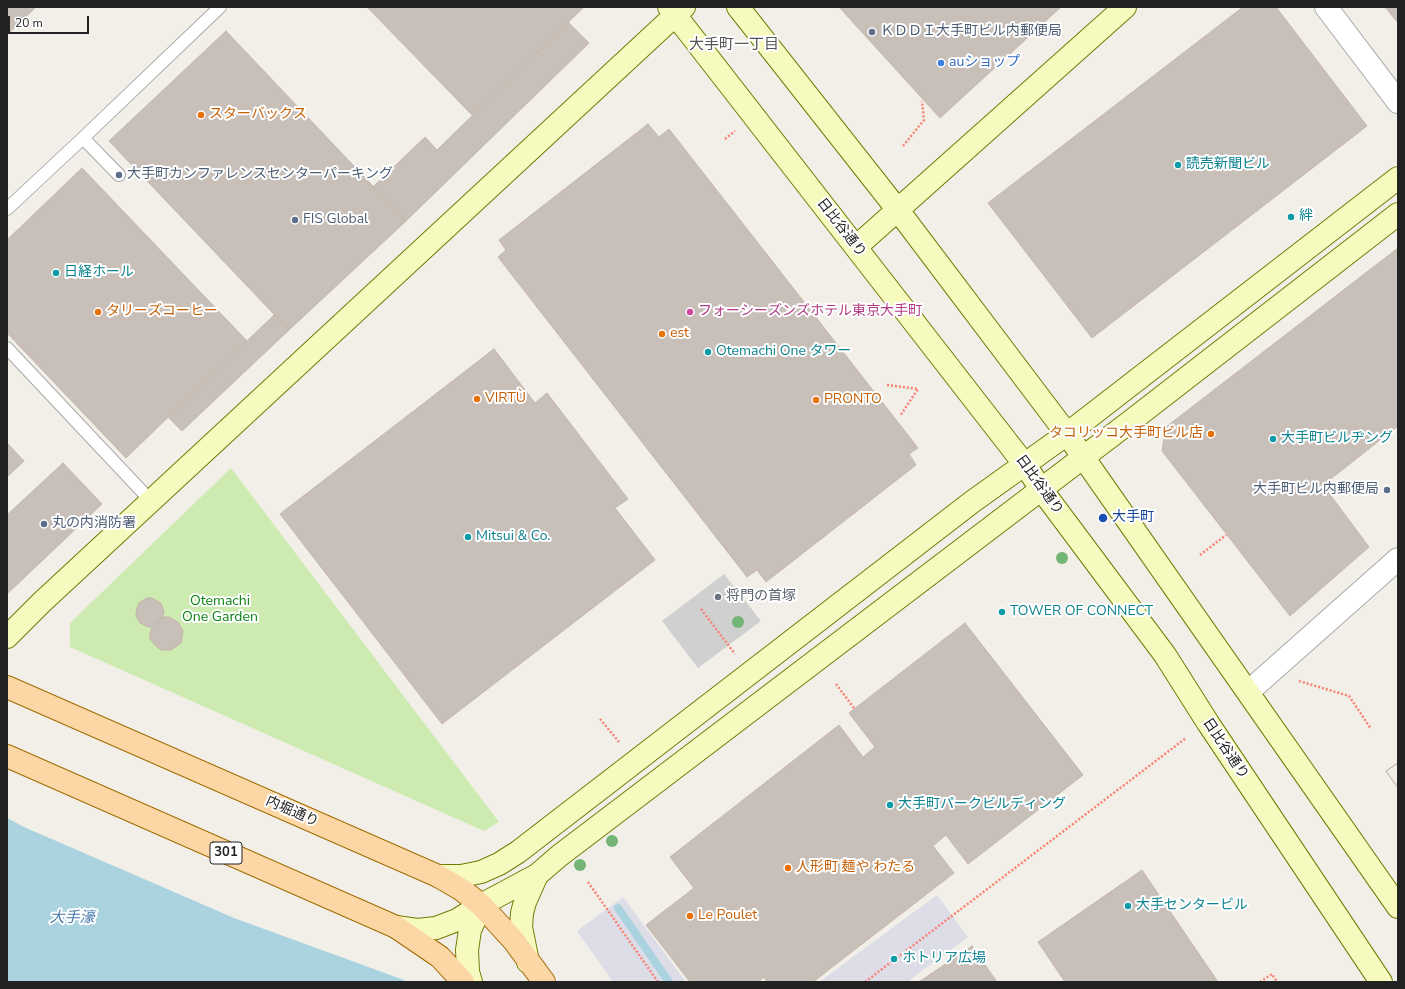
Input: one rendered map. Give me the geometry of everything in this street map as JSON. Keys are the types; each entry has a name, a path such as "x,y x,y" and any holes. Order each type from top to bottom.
{"main road":[{"name":"内堀通り","path":"7,687 438,876 462,890 481,905 510,936 544,982"},
{"name":"301","path":"7,756 396,927 440,957 463,982"}],"street":[{"path":"738,7 897,209 1068,434 1398,907"},
{"path":"856,247 1125,7"},
{"path":"1326,7 1398,102"},
{"path":"7,637 676,10"},
{"name":"日比谷通り","path":"676,10 856,247 1025,465 1041,489 1165,655 1208,723 1381,982"},
{"path":"438,876 461,876 481,872 518,852 965,507 1068,434 1398,178"},
{"path":"396,927 418,930 436,928 457,920 481,905 537,876 559,856 1084,457 1398,214"},
{"path":"1248,692 1398,559"},
{"path":"471,982 468,972 467,950 470,930 481,905 495,881 518,852"},
{"path":"528,962 521,927 522,913 525,902 537,876"}],"lane":[{"path":"7,209 220,7"},
{"path":"83,138 119,175"},
{"path":"7,348 151,501"}],"path":[{"path":"903,146 924,120 922,101"},
{"path":"887,385 918,389 900,416"},
{"path":"1200,555 1226,535"},
{"path":"701,609 735,654"},
{"path":"1296,680 1349,696 1372,729"},
{"path":"836,684 854,708"},
{"path":"600,719 619,742"},
{"path":"865,982 1186,738"},
{"path":"588,882 658,982"},
{"path":"1260,982 1272,974 1277,982"}],"shaded area":[{"name":"将門の首塚","path":"724,574 761,621 698,668 662,621"},
{"name":"ホトリア広場","path":"937,895 968,937 907,982 819,982"},
{"path":"623,897 686,982 613,982 577,931"}],"green space":[{"name":"Otemachi One Garden","path":"231,468 499,822 484,831 70,647 70,623"}],"water":[{"name":"大手濠","path":"7,818 24,827 234,918 404,980 405,982 7,982"}],"building":[{"path":"7,7 36,7 7,35"},
{"path":"367,7 584,7 472,115"},
{"path":"839,7 1061,7 940,118"},
{"name":"読売新聞ビル","path":"1243,7 1276,7 1367,126 1092,338 988,203"},
{"path":"1385,7 1398,7 1398,23"},
{"path":"568,22 589,43 406,221 373,187 425,137 437,150"},
{"path":"226,31 406,221 289,330 109,141"},
{"name":"Otemachi One タワー","path":"648,124 659,137 669,129 918,448 909,454 916,465 766,582 757,570 747,577 498,257 506,250 499,240"},
{"path":"82,168 247,341 126,458 7,333 7,240"},
{"name":"大手町ビルヂング","path":"1398,248 1398,426 1323,485 1369,547 1290,616 1162,451 1166,427"},
{"path":"274,315 289,330 182,431 168,417"},
{"name":"Mitsui & Co.","path":"494,349 535,403 547,393 628,499 615,508 655,560 442,724 280,514"},
{"path":"7,443 24,461 7,477"},
{"path":"63,463 102,504 7,594 7,515"},
{"path":"147,598 152,598 161,603 164,612 163,617 152,627 148,627 140,623 136,616 139,603"},
{"path":"163,617 169,617 178,622 183,631 181,643 171,650 162,650 150,639 152,627"},
{"name":"大手町パークビルディング","path":"965,623 1083,775 968,864 946,835 933,846 954,873 813,982 767,982 764,977 758,982 690,982 646,925 694,888 670,857 839,725 863,757 875,747 849,713"},
{"path":"1398,763 1398,788 1386,771"},
{"path":"1398,763 1398,788 1386,771"},
{"name":"大手センタービル","path":"1142,870 1218,982 1065,982 1038,942"},
{"path":"972,946 997,982 919,982"}],"waterway":[{"path":"618,908 669,982"}],"place":[{"name":"ＫＤＤＩ大手町ビル内郵便局","path":"872,32"},
{"name":"auショップ","path":"941,63"},
{"name":"スターバックス","path":"201,115"},
{"name":"読売新聞ビル","path":"1178,165"},
{"name":"大手町カンファレンスセンターパーキング","path":"119,175"},
{"name":"絆","path":"1291,217"},
{"name":"FIS Global","path":"295,220"},
{"name":"日経ホール","path":"56,273"},
{"name":"タリーズコーヒー","path":"98,312"},
{"name":"フォーシーズンズホテル東京大手町","path":"690,312"},
{"name":"est","path":"662,334"},
{"name":"Otemachi One タワー","path":"708,352"},
{"name":"VIRTÙ","path":"477,399"},
{"name":"PRONTO","path":"816,400"},
{"name":"タコリッコ大手町ビル店","path":"1211,434"},
{"name":"大手町ビルヂング","path":"1273,439"},
{"name":"大手町ビル内郵便局","path":"1387,490"},
{"name":"大手町","path":"1103,518"},
{"name":"丸の内消防署","path":"44,524"},
{"name":"Mitsui & Co.","path":"468,537"},
{"name":"将門の首塚","path":"718,597"},
{"name":"TOWER OF CONNECT","path":"1002,612"},
{"name":"大手町パークビルディング","path":"890,805"},
{"name":"人形町 麺や わたる","path":"788,868"},
{"name":"大手センタービル","path":"1128,906"},
{"name":"Le Poulet","path":"690,916"},
{"name":"ホトリア広場","path":"894,959"}],"district":[{"name":"大手町一丁目","path":"734,45"}]}
